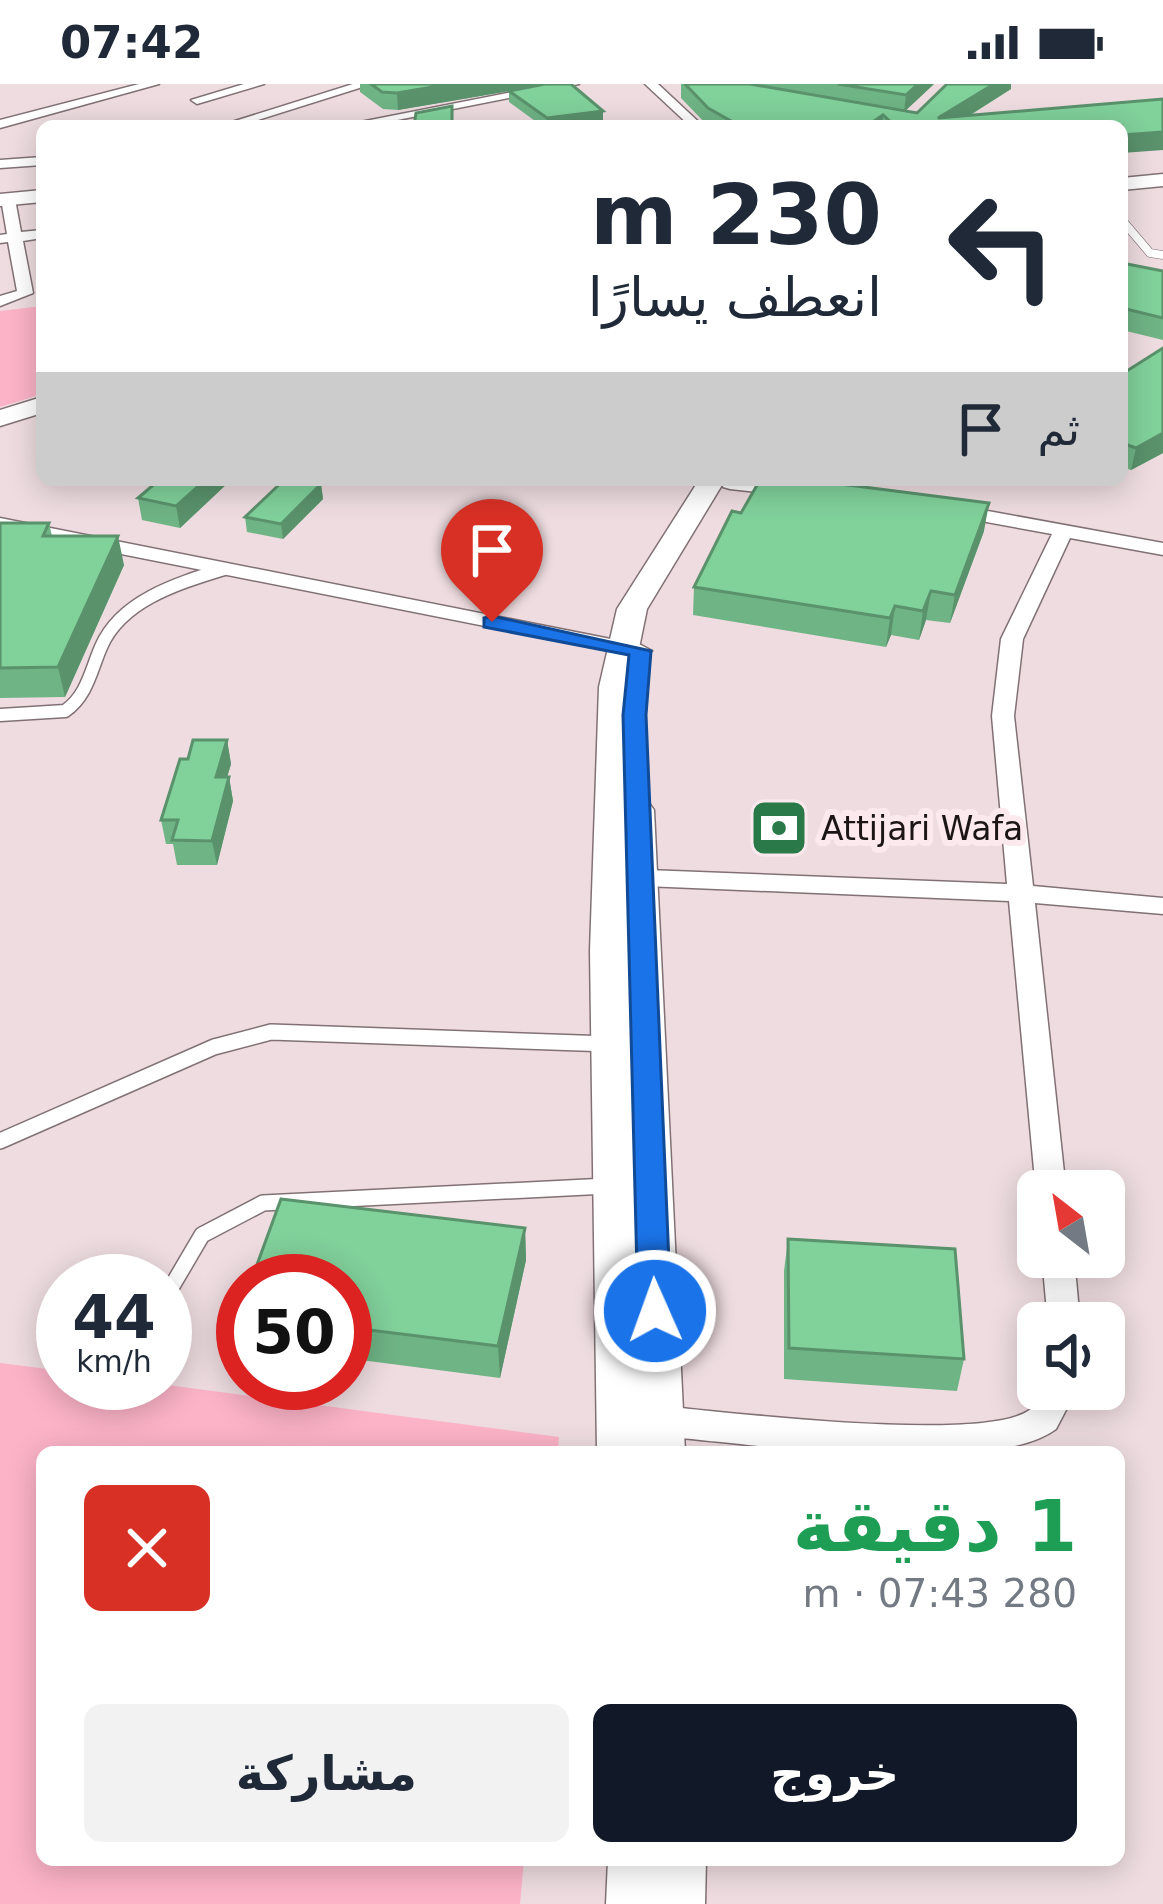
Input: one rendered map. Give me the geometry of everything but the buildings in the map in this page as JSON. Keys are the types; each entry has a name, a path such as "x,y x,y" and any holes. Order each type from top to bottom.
{"main road":[{"path":"1128,186 1163,183"},
{"path":"3,198 36,194"},
{"path":"1128,266 1163,273"},
{"path":"0,418 36,407"},
{"path":"660,1436 625,877 624,734 630,649 722,486"},
{"path":"622,1446 611,1044 625,877"},
{"path":"636,1904 638,1866"},
{"path":"675,1904 676,1866"}],"street":[{"path":"197,100 258,84"},
{"path":"322,84 343,91"},
{"path":"246,120 366,84"},
{"path":"378,120 573,84"},
{"path":"651,84 691,120"},
{"path":"1,125 139,85"},
{"path":"1,125 36,131"},
{"path":"0,164 36,161"},
{"path":"3,198 9,270 33,296"},
{"path":"0,302 33,296"},
{"path":"765,486 821,493"},
{"path":"933,507 1163,548"},
{"path":"0,524 630,649"},
{"path":"1049,1170 1018,893 1004,670 1012,639 1064,530"},
{"path":"625,877 1018,893 1162,908"},
{"path":"660,1436 959,1437 1033,1426 1052,1410"}],"lane":[{"path":"1128,227 1150,253 1163,255"},
{"path":"0,715 63,713 75,704 106,636 130,613 153,594 224,569"},
{"path":"0,1141 214,1047 271,1032 611,1044"},
{"path":"191,1254 202,1235 263,1204 614,1186"}],"shaded area":[{"path":"36,307 36,396 0,407 0,311"},
{"path":"0,1363 36,1368 36,1410 192,1410 192,1388 216,1391 216,1410 356,1410 559,1437 558,1446 36,1446 36,1866 523,1866 520,1904 0,1904"}],"place":[{"name":"Attijari Wafa","path":"779,828"}],"route":[{"path":"492,622 640,651 634,715 655,1311"}]}
